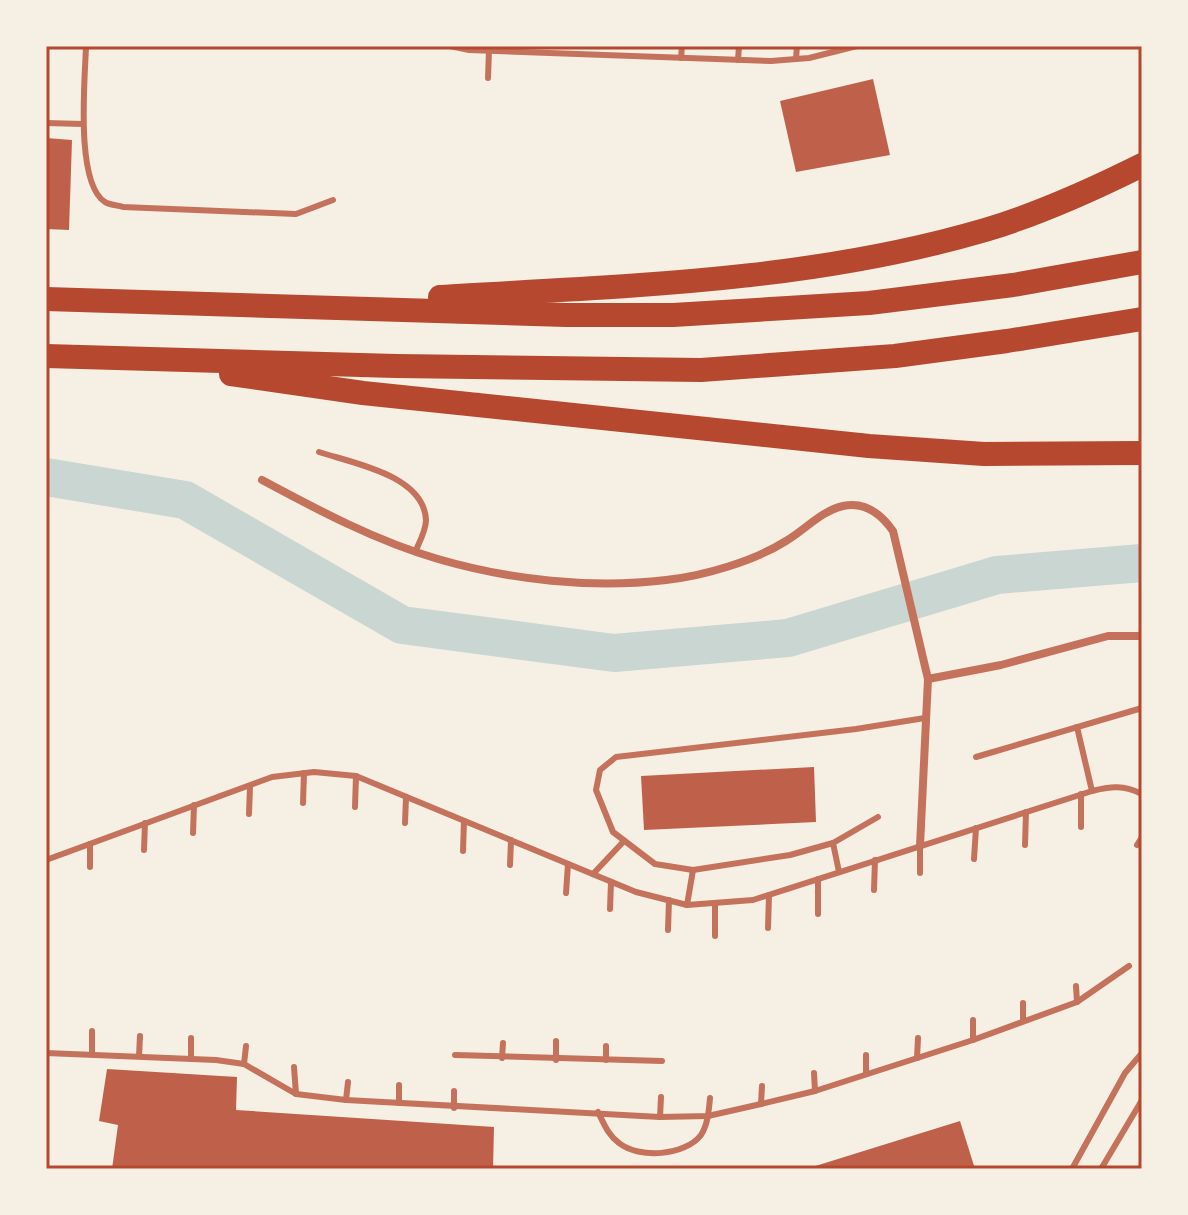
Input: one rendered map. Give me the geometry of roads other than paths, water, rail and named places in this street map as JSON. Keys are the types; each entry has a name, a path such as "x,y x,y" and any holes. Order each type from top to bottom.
{"highway":[{"path":"290,306 734,279 832,265 931,245 988,229 1054,205 1142,165"},
{"path":"46,299 566,315 673,315 869,303 1013,285 1142,262"},
{"path":"46,356 396,366 701,370 895,356 1142,319"},
{"path":"114,358 363,393 869,446 984,454 1142,453"}],"street":[{"path":"262,480 334,518 437,559 510,575 598,583 668,580 741,563 785,542 825,514 844,505 863,507 881,514 893,531 928,679 920,846"},
{"path":"928,679 1001,665 1108,636 1142,636"}],"lane":[{"path":"86,46 83,124 90,182 105,202 123,207 296,214 333,200"},
{"path":"452,46 738,60 796,59 853,46"},
{"path":"625,56 626,46"},
{"path":"681,58 682,46"},
{"path":"738,60 739,46"},
{"path":"796,59 797,46"},
{"path":"488,78 489,50"},
{"path":"46,123 83,124"},
{"path":"319,452 401,480 424,514 425,528 416,550"},
{"path":"976,757 1142,708"},
{"path":"878,817 833,843 790,855 693,870 655,864 613,832 596,790 600,770 616,757 925,718"},
{"path":"1077,727 1092,791"},
{"path":"46,860 272,777 304,773 356,776 636,892 687,905 753,900 1092,791 1114,786 1142,794"},
{"path":"303,803 304,773"},
{"path":"355,807 356,776"},
{"path":"249,814 250,786"},
{"path":"1081,794 1081,827"},
{"path":"405,823 406,797"},
{"path":"193,833 194,805"},
{"path":"1025,845 1026,812"},
{"path":"463,851 464,821"},
{"path":"144,850 145,823"},
{"path":"974,859 976,828"},
{"path":"1137,845 1142,837"},
{"path":"510,865 511,840"},
{"path":"593,874 624,841"},
{"path":"833,843 839,872"},
{"path":"90,844 90,867"},
{"path":"920,846 920,873"},
{"path":"874,890 875,860"},
{"path":"566,893 568,864"},
{"path":"687,905 693,870"},
{"path":"818,879 818,914"},
{"path":"610,909 611,882"},
{"path":"768,928 769,895"},
{"path":"668,930 669,900"},
{"path":"715,903 715,936"},
{"path":"46,1053 244,1064 296,1094 346,1100 454,1108 660,1117 708,1116 815,1091 973,1040 1077,1002 1129,966"},
{"path":"1076,986 1077,1002"},
{"path":"1023,1003 1023,1020"},
{"path":"973,1020 973,1040"},
{"path":"92,1031 92,1054"},
{"path":"139,1056 140,1036"},
{"path":"191,1038 191,1059"},
{"path":"917,1058 918,1038"},
{"path":"556,1041 556,1060"},
{"path":"502,1058 503,1043"},
{"path":"244,1064 246,1046"},
{"path":"606,1046 606,1060"},
{"path":"1072,1169 1125,1073 1142,1053"},
{"path":"455,1055 662,1061"},
{"path":"866,1055 866,1074"},
{"path":"294,1067 296,1094"},
{"path":"814,1073 815,1091"},
{"path":"346,1100 348,1082"},
{"path":"399,1085 399,1103"},
{"path":"761,1104 762,1086"},
{"path":"454,1091 454,1108"},
{"path":"660,1117 661,1097"},
{"path":"598,1112 609,1134 621,1145 640,1153 666,1152 686,1145 701,1135 710,1098"},
{"path":"1101,1169 1142,1100"}],"waterway":[{"path":"46,477 185,500 402,625 614,653 788,638 997,575 1142,563"}]}
